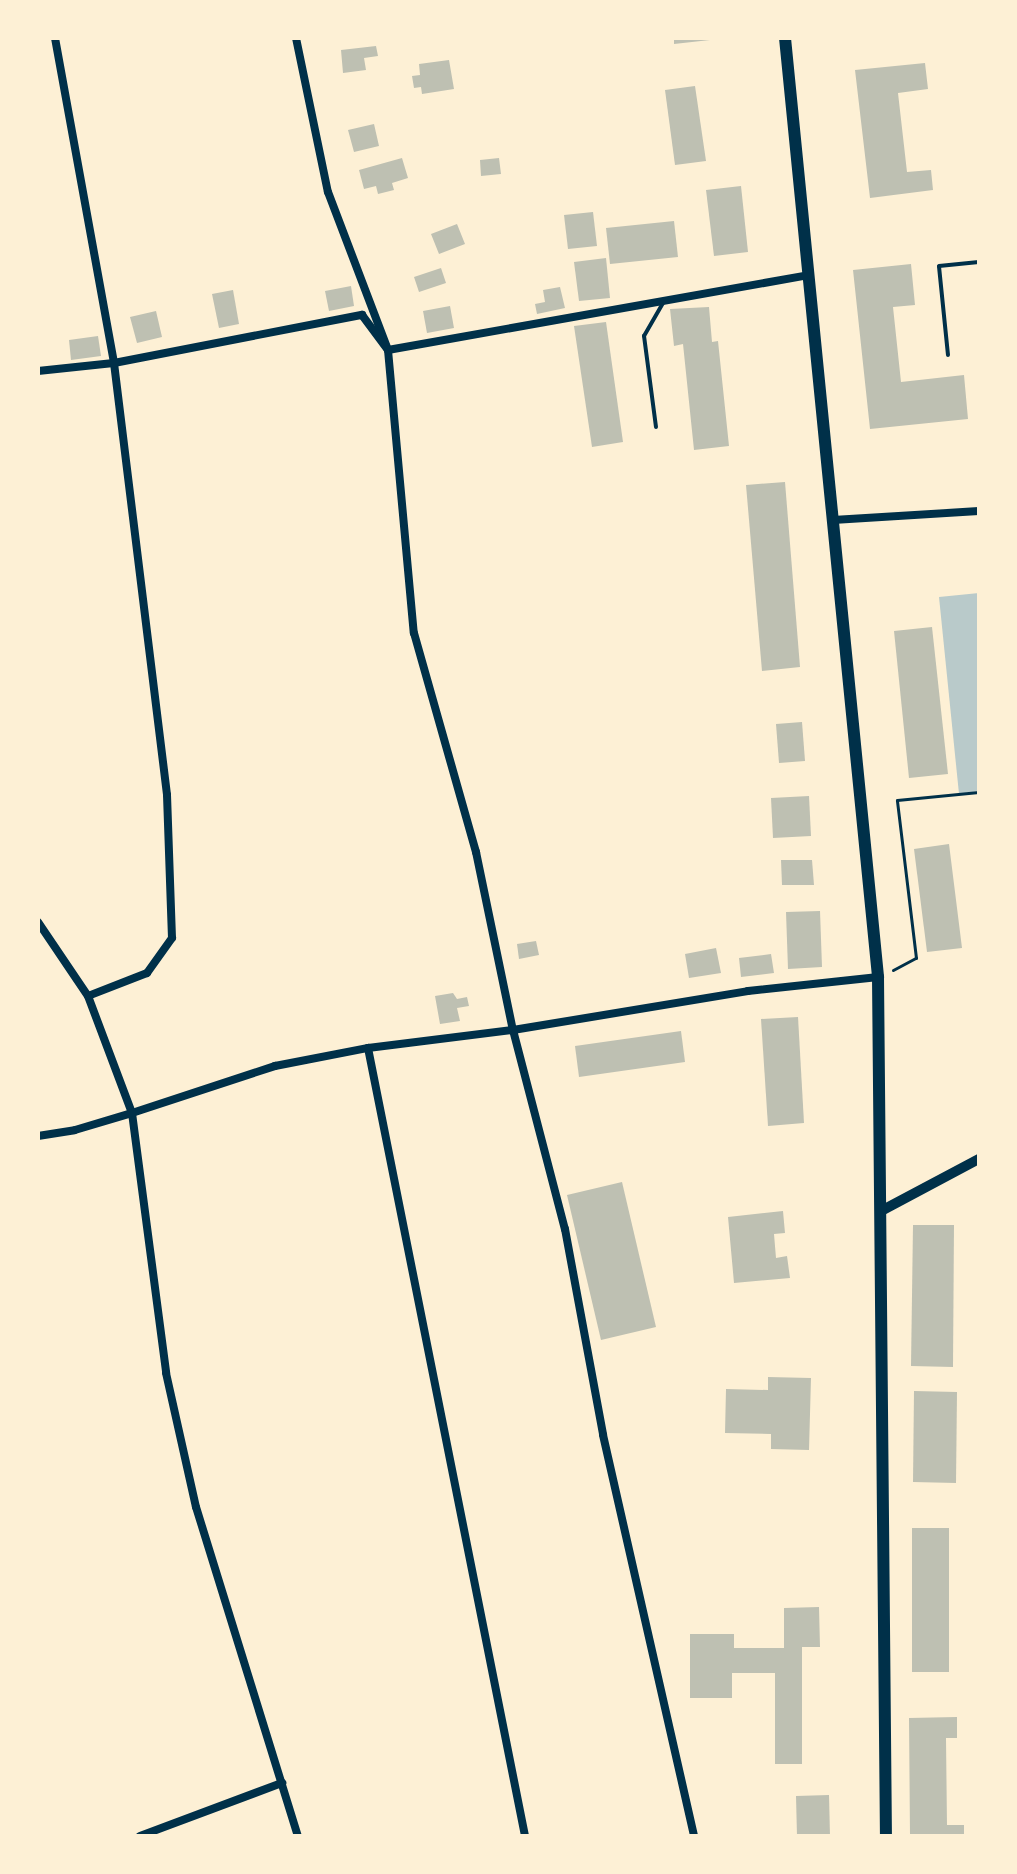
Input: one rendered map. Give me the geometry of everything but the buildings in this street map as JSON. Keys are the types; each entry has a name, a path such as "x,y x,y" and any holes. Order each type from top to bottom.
{"main road":[{"path":"785,38 878,977 879,1364 886,1836"}],"street":[{"path":"55,38 114,363 167,795 172,938 147,973 88,996"},
{"path":"296,38 328,192 388,350 414,633 476,852 513,1030 565,1229 603,1435 694,1836"},
{"path":"388,350 808,275"},
{"path":"38,371 114,363 362,315 388,350"},
{"path":"833,520 979,511"},
{"path":"38,922 88,996 132,1113 166,1373 196,1507 298,1836"},
{"path":"38,1136 75,1130 275,1066 368,1048 513,1030 748,991 878,977"},
{"path":"368,1048 525,1836"},
{"path":"881,1211 979,1159"},
{"path":"140,1836 282,1783"}],"lane":[{"path":"948,355 939,266 979,262"},
{"path":"656,427 644,336 664,301"}],"path":[{"path":"878,977 916,958 897,800 955,791 979,792"}],"shaded area":[{"path":"979,593 979,791 959,794 939,597"}]}
